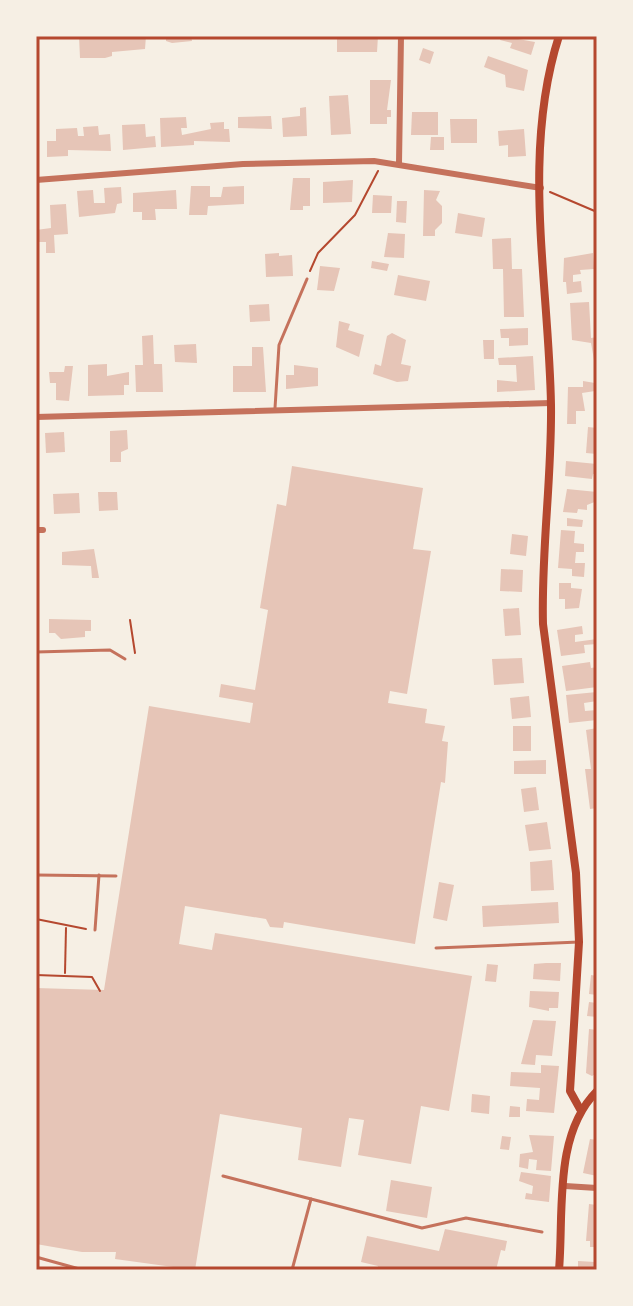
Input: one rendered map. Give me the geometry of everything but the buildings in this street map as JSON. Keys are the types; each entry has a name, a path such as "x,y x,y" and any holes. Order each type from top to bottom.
{"main road":[{"path":"559,36 544,112 541,188 551,403 543,624 576,873 579,942 570,1091 580,1109"},
{"path":"559,1270 569,1139 580,1109 597,1091"}],"street":[{"path":"399,163 401,36"},
{"path":"36,180 243,164 379,161 541,188"},
{"path":"36,417 551,403"},
{"path":"565,1186 597,1188"}],"lane":[{"path":"275,412 279,345 307,279"},
{"path":"36,652 110,650 125,659"},
{"path":"36,875 116,876"},
{"path":"95,930 99,875"},
{"path":"436,948 579,942"},
{"path":"223,1176 422,1228 466,1218 542,1232"},
{"path":"292,1270 311,1199"},
{"path":"36,1257 83,1270"}],"path":[{"path":"307,279 318,253 355,215 378,171 379,161"},
{"path":"541,188 597,212"},
{"path":"130,620 135,653"},
{"path":"36,919 95,930"},
{"path":"65,975 66,927"},
{"path":"36,975 92,977 100,991"}]}
